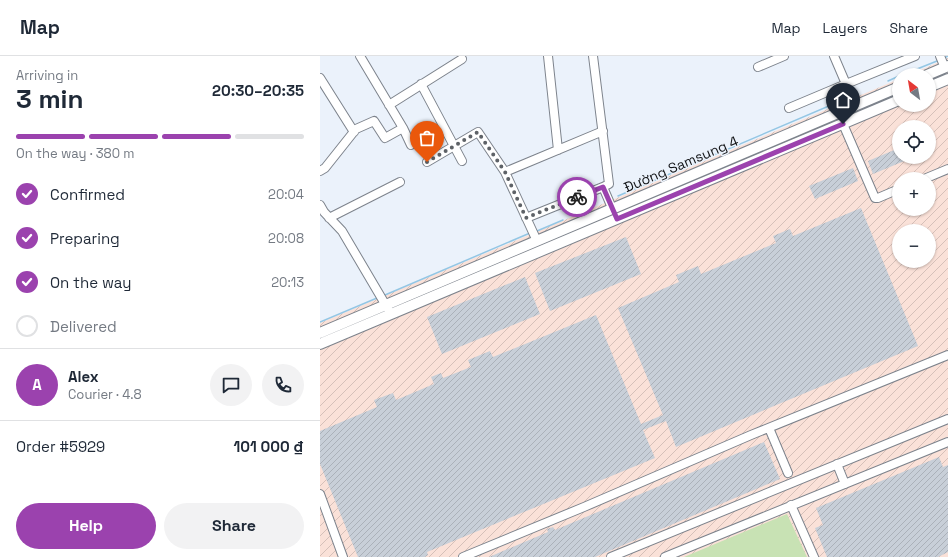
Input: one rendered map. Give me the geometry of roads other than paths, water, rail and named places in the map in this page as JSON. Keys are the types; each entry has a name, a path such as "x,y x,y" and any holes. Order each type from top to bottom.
{"main road":[{"path":"936,73 947,70"},
{"path":"936,85 948,80"},
{"name":"Đường Samsung 4","path":"320,332 892,91"},
{"name":"Đường Samsung 4","path":"320,344 892,103"},
{"path":"838,113 843,124"},
{"path":"654,191 658,202"},
{"path":"612,208 617,219"}],"street":[{"path":"360,56 403,128 411,145"},
{"path":"548,56 558,150"},
{"path":"526,218 609,184 593,56"},
{"path":"758,67 784,56"},
{"path":"834,56 846,84"},
{"path":"789,108 915,56"},
{"path":"940,56 947,70"},
{"path":"389,104 462,59"},
{"path":"320,78 354,132"},
{"path":"421,84 462,161"},
{"path":"320,171 325,168 356,129 374,121 384,138 403,128"},
{"path":"843,124 875,198 892,192"},
{"path":"505,172 603,131"},
{"path":"427,162 478,132 505,172 537,241"},
{"path":"936,174 948,169"},
{"path":"329,218 400,182"},
{"path":"603,187 612,208"},
{"path":"320,205 329,218 342,231 391,314"},
{"path":"463,557 769,428 948,355"},
{"path":"611,557 948,419"},
{"path":"769,428 788,473"},
{"path":"665,557 948,442"},
{"path":"837,464 845,484"},
{"path":"320,494 343,557"},
{"path":"791,505 814,557"}],"waterway":[{"path":"944,58 948,56"},
{"path":"920,68 937,61"},
{"path":"888,81 892,79"},
{"path":"618,196 850,97"},
{"path":"537,231 563,220"},
{"path":"385,295 530,233"},
{"path":"320,322 377,298"}]}
